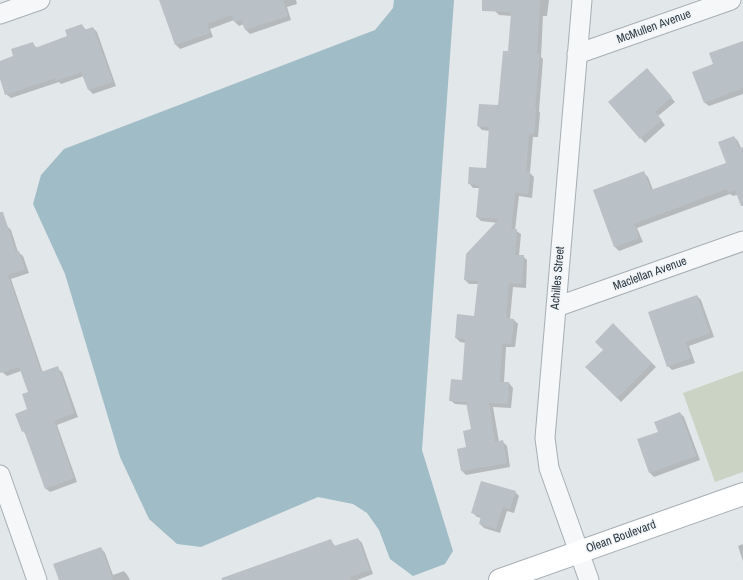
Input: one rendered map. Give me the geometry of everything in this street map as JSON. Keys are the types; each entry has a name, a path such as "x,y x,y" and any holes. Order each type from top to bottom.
{"street":[{"path":"0,14 40,0"},
{"name":"Achilles Street","path":"582,0 545,438 549,468 588,580"},
{"name":"McMullen Avenue","path":"577,54 731,0"},
{"name":"Maclellan Avenue","path":"556,307 743,241"},
{"path":"0,475 37,580"},
{"name":"Olean Boulevard","path":"500,580 743,494"}],"green space":[{"path":"743,371 743,472 715,482 683,393"}],"water":[{"path":"394,0 454,0 422,450 453,551 445,564 413,576 390,559 379,530 367,513 353,504 318,497 201,547 177,544 149,519 120,457 65,274 33,204 41,175 64,149 375,30 393,8"}],"building":[{"path":"159,0 283,0 288,16 245,30 241,20 234,22 232,15 207,24 210,33 175,45"},
{"path":"482,0 540,0 537,54 540,54 534,134 529,133 526,172 530,172 528,194 515,192 511,229 517,229 515,255 524,255 522,284 509,283 506,318 514,319 511,344 502,343 500,382 509,382 508,404 489,403 495,442 503,440 507,463 461,471 457,449 466,447 463,431 471,429 466,402 449,401 451,379 462,380 465,339 455,338 457,314 474,316 478,281 464,280 466,254 499,219 476,217 479,185 468,184 469,167 486,168 489,127 477,126 479,104 498,105 503,51 508,51 511,12 482,11"},
{"path":"82,24 84,30 93,27 113,82 88,90 81,72 56,81 55,78 5,95 0,79 0,61 13,56 11,49 33,42 35,48 67,36 65,30"},
{"path":"743,41 743,88 704,103 692,72 713,64 709,53"},
{"path":"647,68 672,97 655,112 662,120 640,139 608,102"},
{"path":"734,136 739,148 743,147 743,206 741,206 735,190 728,193 727,189 634,224 639,238 614,247 593,190 644,171 651,190 726,163 718,142"},
{"path":"0,212 3,212 16,252 19,251 25,269 8,275 41,372 58,366 74,413 54,421 74,478 45,489 24,431 22,432 15,414 27,409 22,394 28,392 19,367 0,373"},
{"path":"697,295 710,333 685,342 691,358 667,367 648,312"},
{"path":"613,323 652,363 617,398 585,367 603,350 595,342"},
{"path":"680,412 696,456 649,473 637,439 658,432 654,422"},
{"path":"481,481 516,491 510,509 503,507 496,529 479,524 481,516 471,513"},
{"path":"358,538 370,570 350,577 351,580 222,580 222,578 331,539 334,546"},
{"path":"101,547 113,580 59,580 53,564"}]}
